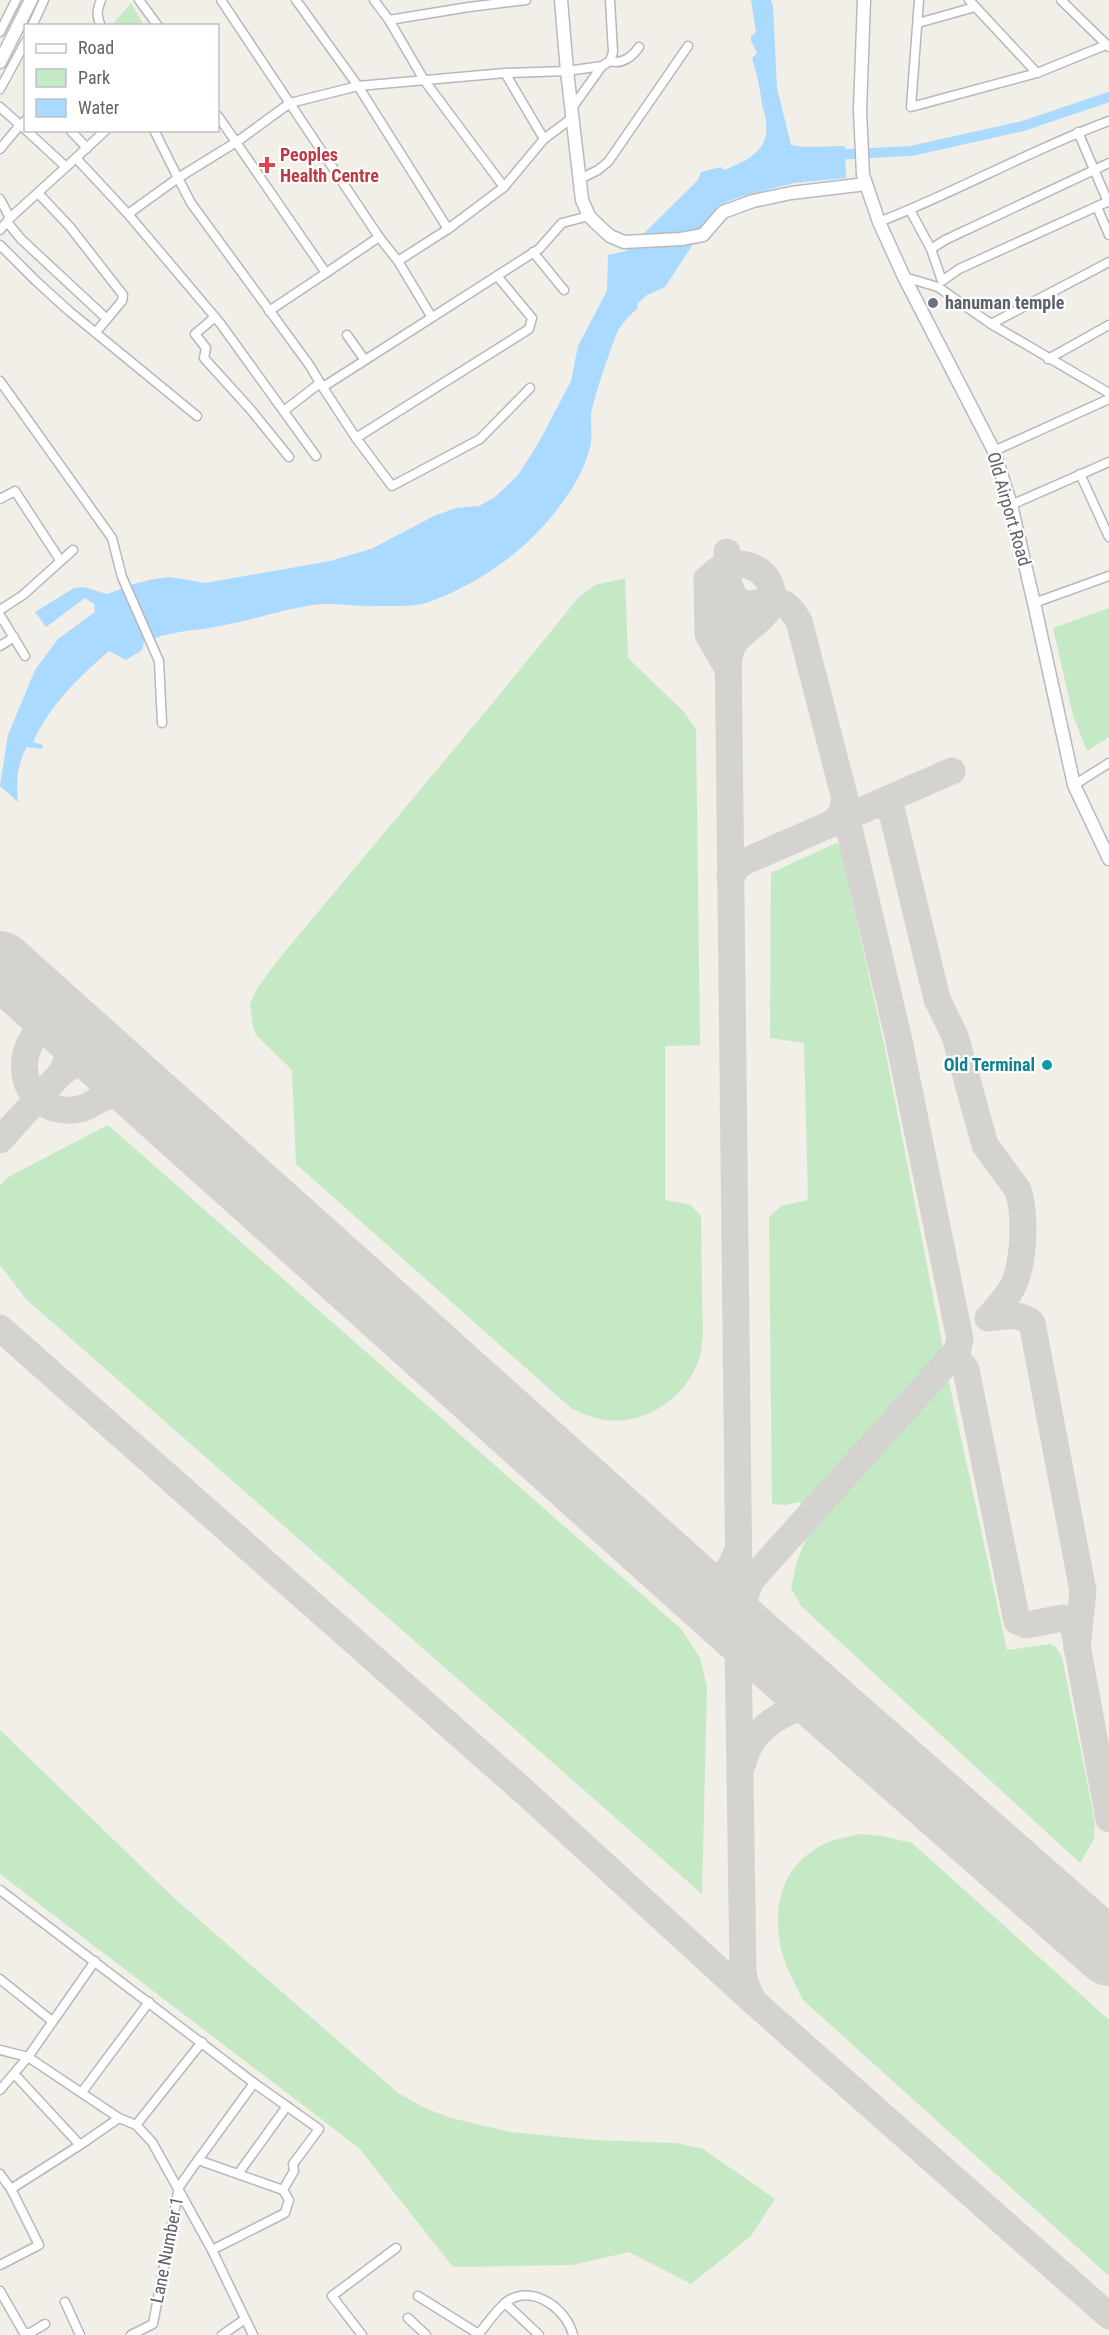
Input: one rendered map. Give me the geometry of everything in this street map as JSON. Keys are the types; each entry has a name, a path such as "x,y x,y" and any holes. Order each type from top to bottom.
{"main road":[{"path":"0,45 23,0"},
{"path":"0,62 31,0"},
{"path":"561,0 578,180 582,200 589,216 610,236 624,243 703,235 723,212 753,201 864,179"},
{"name":"Old Airport Road","path":"864,0 860,110 864,179 879,222 904,277 994,451 1011,505 1074,785 1109,860"}],"street":[{"path":"0,32 16,0"},
{"path":"33,24 44,0"},
{"path":"100,24 97,18 97,8 101,0"},
{"path":"139,0 157,24"},
{"path":"221,0 379,237 398,261 431,316"},
{"path":"296,0 358,86 448,229"},
{"path":"374,0 389,20 424,80 504,187"},
{"path":"389,20 468,3 526,0"},
{"path":"128,214 177,178 235,143 290,103 358,86 505,73 567,71 602,66 610,61 613,52 610,0"},
{"path":"919,0 911,107 1037,73 1107,46 1061,0"},
{"path":"918,23 972,4 1037,73"},
{"path":"0,89 24,45"},
{"path":"578,180 608,162 688,46"},
{"path":"610,61 615,63 626,59 639,47"},
{"path":"398,261 448,229 504,187 544,139 572,113 602,66"},
{"path":"505,73 544,139"},
{"path":"0,107 24,126 0,149"},
{"path":"219,119 326,273"},
{"path":"879,222 910,210 1078,132 1109,121"},
{"path":"30,132 66,167"},
{"path":"72,132 87,148"},
{"path":"0,230 104,132"},
{"path":"155,132 191,203 310,366 356,438 392,486 480,439 530,388"},
{"path":"940,284 959,269 1109,201 1093,170 1078,132"},
{"path":"76,158 128,214 215,317 285,410 316,456"},
{"path":"931,249 1109,163"},
{"path":"38,193 70,227 123,295 122,301 96,332"},
{"path":"0,200 8,220 21,239 107,319"},
{"path":"1097,207 1109,235"},
{"path":"910,210 931,249 940,284"},
{"path":"285,410 533,252 562,224 589,216"},
{"path":"269,311 379,237"},
{"path":"0,245 36,281 197,416"},
{"path":"533,252 564,290"},
{"path":"991,324 1109,262"},
{"path":"356,438 529,329 532,318 497,276"},
{"path":"904,277 940,284 991,324 1048,359 1107,389"},
{"path":"215,317 195,334 206,348 204,358 289,457"},
{"path":"1048,359 1109,325"},
{"path":"347,335 364,359"},
{"path":"0,381 112,538 122,577 159,661 162,723"},
{"path":"994,451 1109,399"},
{"path":"1011,505 1109,462"},
{"path":"1080,474 1105,519 1109,537"},
{"path":"0,499 15,491 60,560"},
{"path":"0,610 23,595 73,550"},
{"path":"1034,603 1109,576"},
{"path":"0,615 25,656"},
{"path":"0,646 14,637"},
{"path":"1074,785 1109,763"},
{"path":"0,1890 318,2129 293,2164 294,2171 283,2190"},
{"path":"0,2090 28,2057 95,1961"},
{"path":"0,1980 52,2021"},
{"path":"82,2092 149,2002"},
{"path":"136,2125 202,2042"},
{"path":"0,2050 28,2057 119,2118 136,2125 152,2142 212,2250 253,2335"},
{"path":"18,2078 80,2145"},
{"path":"179,2187 254,2083"},
{"path":"238,2174 287,2106"},
{"path":"11,2189 119,2118"},
{"path":"198,2160 283,2190 289,2200 285,2213 212,2250"},
{"path":"0,2174 11,2189 39,2246 0,2265"},
{"name":"Lane Number 1","path":"131,2335 153,2324 179,2187"},
{"path":"362,2335 332,2296 396,2248"},
{"path":"0,2291 24,2333 30,2333 45,2324"},
{"path":"418,2296 479,2335 505,2303 515,2297 537,2297 549,2302 569,2323 573,2335"},
{"path":"65,2302 80,2335"},
{"path":"505,2303 539,2335"},
{"path":"408,2318 426,2335"},
{"path":"222,2335 245,2319"}],"green space":[{"path":"131,3 143,24 113,24"},
{"path":"625,578 628,658 684,712 696,729 700,1045 665,1046 665,1200 691,1205 701,1216 703,1332 696,1367 675,1396 666,1404 645,1415 616,1421 598,1419 571,1408 296,1164 292,1070 256,1035 250,1004 258,987 278,960 578,598 595,585"},
{"path":"1109,608 1109,737 1087,751 1073,715 1053,628"},
{"path":"836,843 840,846 884,1044 943,1348 802,1505 799,1502 785,1505 772,1504 769,1217 781,1206 808,1200 804,1043 770,1038 771,873"},
{"path":"108,1125 681,1629 700,1658 707,1687 702,1894 26,1299 0,1265 0,1186 8,1177"},
{"path":"948,1378 1007,1650 1050,1644 1055,1646 1062,1657 1095,1822 1094,1839 1080,1863 801,1606 791,1588 797,1561 807,1537"},
{"path":"0,1730 174,1898 398,2093 425,2108 451,2118 510,2132 593,2140 676,2143 703,2149 775,2199 751,2236 691,2284 629,2252 572,2265 453,2267 359,2148 0,1874"},
{"path":"860,1834 912,1843 1109,2020 1109,2276 803,2000 781,1949 778,1917 783,1888 798,1863 810,1853 828,1842"}],"water":[{"path":"751,0 771,0 773,6 777,88 791,145 845,146 846,178 794,183 736,198 718,206 665,287 647,295 638,303 637,309 619,329 592,408 591,443 583,468 564,500 532,538 484,575 424,604 312,605 227,625 161,636 144,642 142,650 126,660 109,651 76,681 56,704 33,742 43,745 42,749 27,747 18,774 18,802 0,786 8,735 35,670 58,639 95,612 94,604 85,598 46,627 35,612 74,588 84,587 107,594 154,579 170,577 205,583 330,561 371,549 434,516 456,508 479,506 495,497 518,475 539,442 571,381 578,346 607,291 608,255 626,251 698,180 701,172 721,167 724,170 748,159 761,148 766,132 766,120 752,58 757,53 751,41 751,36 756,32"}],"waterway":[{"path":"832,155 911,151 1023,126 1109,97"}],"taxiway":[{"path":"727,552 739,1588 742,1618 752,1639"},
{"path":"728,669 708,634 707,579 726,565 744,565 766,576 772,591 772,600 764,615 736,641 729,658"},
{"path":"728,580 732,593 738,600 751,604 774,601 785,604 799,621 845,799 841,815 832,823"},
{"path":"730,877 739,865 746,861 952,771"},
{"path":"876,804 882,804 892,812 937,999 955,1036 985,1145 1018,1190 1021,1200 1023,1237 1017,1274 1009,1293 988,1318 1017,1316 1032,1323 1083,1591 1077,1649"},
{"path":"832,823 844,825 850,832 898,1036 960,1339 957,1350"},
{"path":"0,1140 65,1066 70,1046 61,1018"},
{"path":"156,1104 108,1040 93,1026 75,1018 58,1019 44,1026 33,1038 26,1053 25,1070 29,1086 40,1101 57,1109 76,1110 116,1095 129,1095 149,1101 161,1108"},
{"path":"61,1073 74,1065 88,1061 101,1062 115,1067"},
{"path":"0,1328 528,1795 755,2003 1109,2316"},
{"path":"742,1605 751,1580 958,1350"},
{"path":"947,1361 958,1362 966,1370 1017,1621 1026,1625 1063,1618 1070,1622 1074,1629 1109,1819"},
{"path":"681,1575 702,1580 717,1578 729,1569 738,1549"},
{"path":"730,1619 734,1625 738,1643 743,1972 752,1999"},
{"path":"743,1763 747,1751 762,1730 772,1721 784,1715 796,1710 822,1708 839,1717"},
{"path":"1082,1929 1098,1933 1109,1927"}],"runway":[{"path":"0,964 752,1639 1109,1953"}],"place":[{"name":"Peoples Health Centre","path":"267,165"},
{"name":"hanuman temple","path":"933,303"},
{"name":"Old Terminal","path":"1047,1065"}]}
